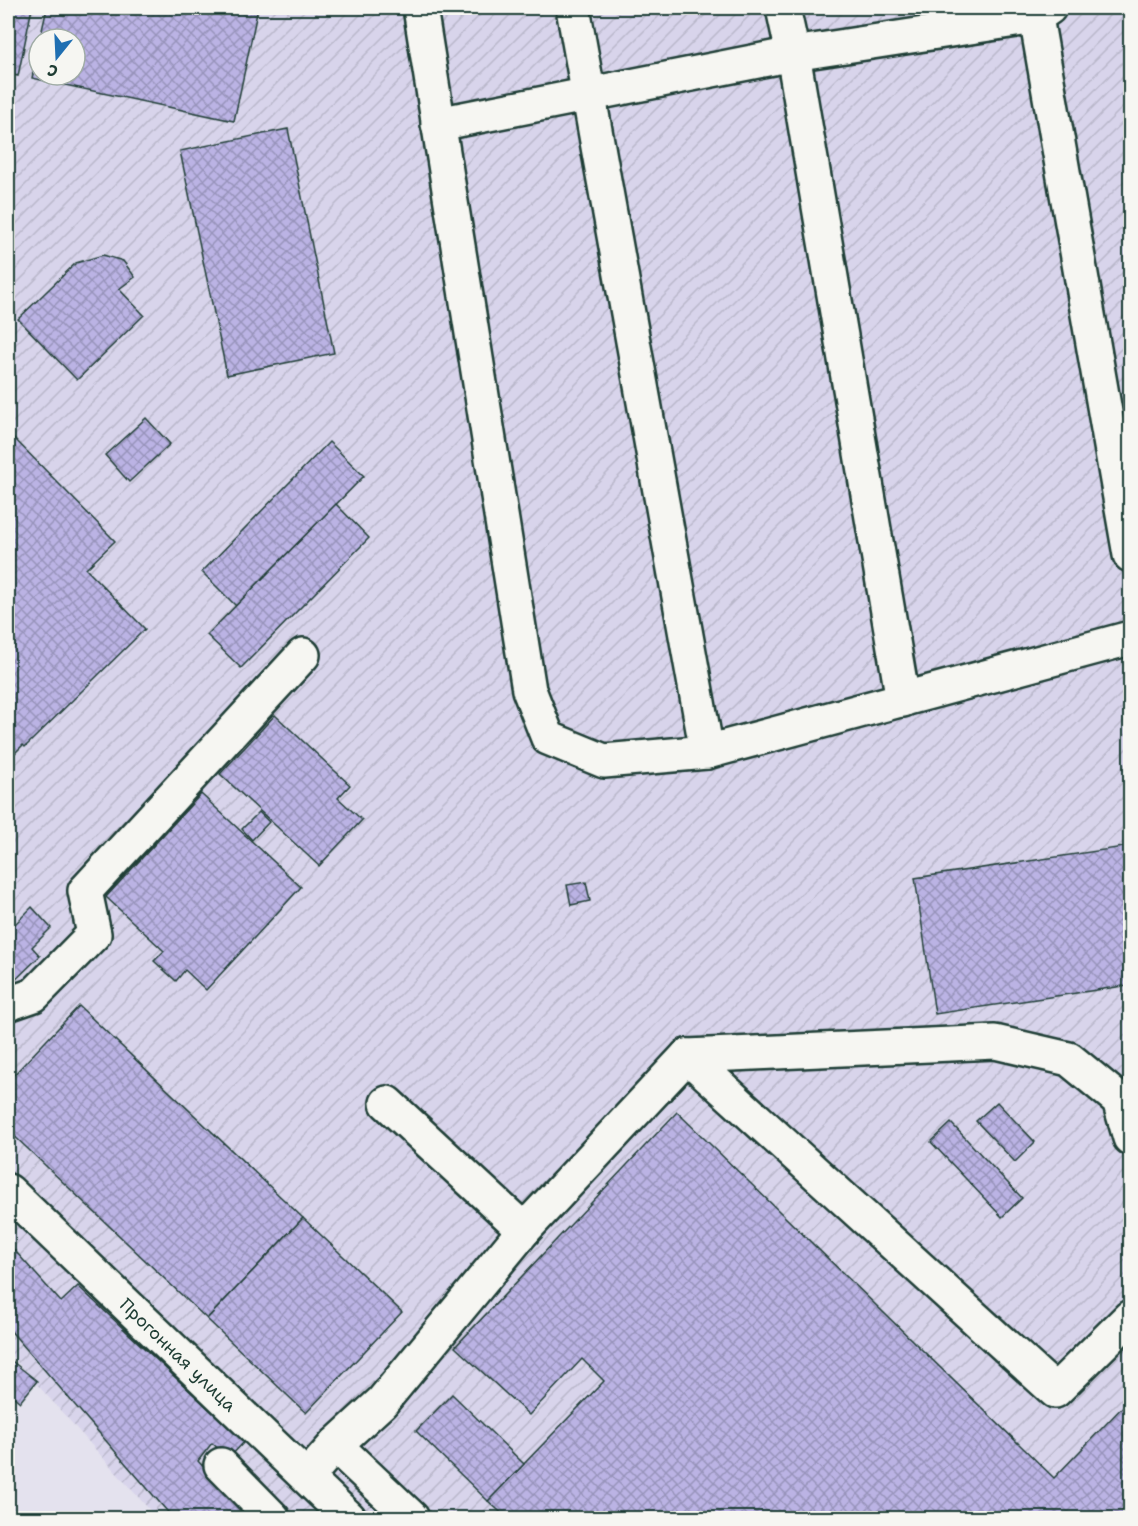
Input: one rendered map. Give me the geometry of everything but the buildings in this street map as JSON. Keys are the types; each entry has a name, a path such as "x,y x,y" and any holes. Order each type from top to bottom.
{"street":[{"path":"420,8 529,690 548,738 604,761 707,752 1131,638"},
{"path":"573,8 707,752"},
{"path":"783,8 793,54 903,699"},
{"path":"438,124 793,54 1043,12 1131,555"},
{"path":"8,1004 34,995 94,934 85,891 303,655"},
{"path":"307,1477 335,1445 382,1402 524,1230 687,1056 995,1042 1069,1059 1119,1100 1131,1138"},
{"path":"687,1056 1054,1391 1131,1317"},
{"path":"387,1103 524,1230"},
{"name":"Прогонная улица","path":"8,1191 349,1518"},
{"path":"335,1445 412,1518"},
{"path":"220,1465 273,1518"}],"shaded area":[{"path":"8,8 1130,8 1130,1518 157,1518 8,1352"}]}
